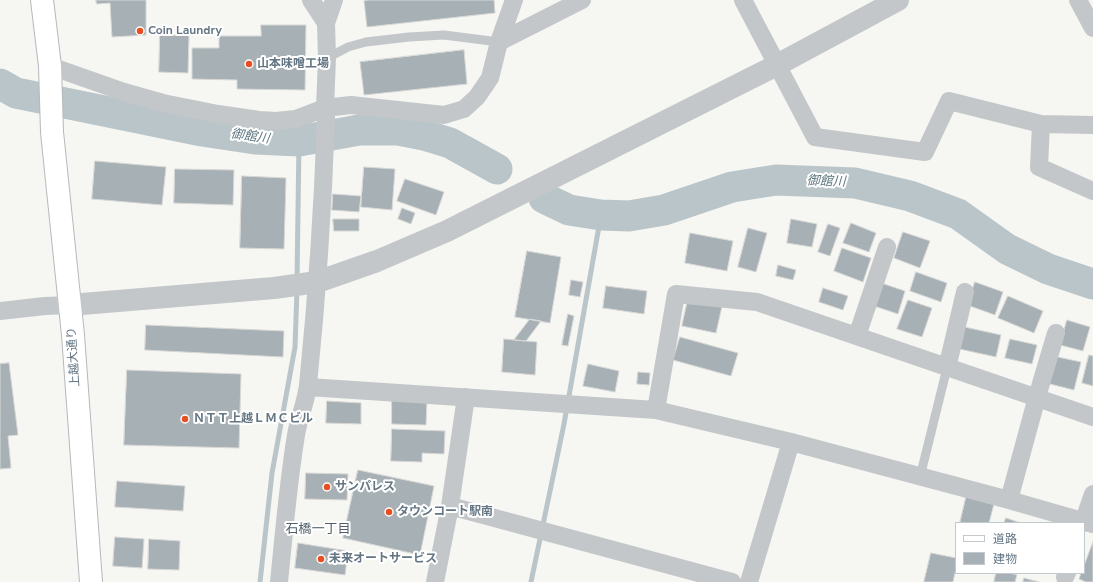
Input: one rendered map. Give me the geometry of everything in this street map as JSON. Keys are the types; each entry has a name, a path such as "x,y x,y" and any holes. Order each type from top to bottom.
{"main road":[{"path":"42,0 50,73"},
{"name":"上越大通り","path":"50,73 52,132 70,305 91,582"}],"street":[{"path":"311,0 326,24"},
{"path":"279,582 288,492 296,434 308,387 317,282 324,171 327,58 326,24 334,0"},
{"path":"50,73 163,103 218,114 259,120 276,121 296,119 351,105 444,115 464,109 478,97 490,78 499,42 514,0"},
{"path":"499,42 582,0"},
{"path":"743,0 815,138 925,152 949,100 1040,124 1093,125"},
{"path":"0,311 45,306 239,292 317,282 377,261 447,231 777,65 898,0"},
{"path":"1078,0 1093,28"},
{"path":"1040,124 1039,167 1093,191"},
{"path":"857,336 887,247"},
{"path":"947,368 965,292"},
{"path":"656,410 676,294 757,302 1093,417"},
{"path":"1009,500 1056,332"},
{"path":"308,387 656,410 791,442 1009,500 1083,522"},
{"path":"435,582 450,506 466,397"},
{"path":"750,582 791,442"},
{"path":"1086,523 1093,494"},
{"path":"450,506 732,582"}],"lane":[{"path":"327,58 348,47 366,42 409,37 444,36 499,42"},
{"path":"920,477 947,368"}],"building":[{"path":"96,0 146,0 146,35 112,37 110,3 97,4"},
{"path":"494,0 495,13 367,27 364,1"},
{"name":"山本味噌工場","path":"261,25 306,25 305,90 237,89 237,80 192,79 192,48 219,48 219,36 261,36"},
{"path":"160,35 189,35 188,73 159,72"},
{"path":"464,50 467,84 364,95 360,62"},
{"path":"95,161 166,167 162,205 92,199"},
{"path":"364,167 395,169 392,210 361,207"},
{"path":"175,169 234,170 233,205 174,203"},
{"path":"242,176 286,178 284,249 240,248"},
{"path":"405,179 444,192 436,215 397,201"},
{"path":"333,194 361,196 359,212 332,210"},
{"path":"402,208 415,213 411,224 398,219"},
{"path":"333,219 359,219 359,231 334,231"},
{"path":"791,219 817,224 812,247 787,243"},
{"path":"851,223 876,233 869,252 843,243"},
{"path":"828,224 840,228 830,256 818,252"},
{"path":"748,228 767,233 756,272 738,267"},
{"path":"903,232 930,241 920,268 894,258"},
{"path":"690,233 733,241 727,271 685,263"},
{"path":"842,248 871,258 863,282 834,271"},
{"path":"527,251 561,257 550,323 515,317"},
{"path":"778,265 796,270 793,280 776,276"},
{"path":"916,272 947,283 941,302 910,291"},
{"path":"571,280 583,282 580,297 569,295"},
{"path":"975,282 1003,292 995,315 967,305"},
{"path":"881,283 905,291 898,314 874,306"},
{"path":"606,286 647,291 644,314 603,308"},
{"path":"823,288 848,296 843,310 819,302"},
{"path":"1008,296 1043,311 1034,333 998,318"},
{"path":"688,299 722,306 716,333 682,326"},
{"path":"908,300 932,308 922,337 897,329"},
{"path":"568,314 574,316 568,346 562,345"},
{"path":"530,319 541,321 526,341 514,340"},
{"path":"1067,320 1090,327 1083,351 1060,345"},
{"path":"146,325 284,331 283,357 145,350"},
{"path":"960,326 1001,335 996,357 955,348"},
{"path":"680,337 738,353 731,376 673,360"},
{"path":"504,339 537,342 535,375 502,372"},
{"path":"1010,339 1037,345 1032,364 1005,358"},
{"path":"1089,355 1093,356 1093,386 1082,383"},
{"path":"1053,356 1081,362 1074,390 1046,383"},
{"path":"9,363 18,435 8,436 11,468 0,469 0,364"},
{"path":"588,364 619,371 615,392 583,386"},
{"path":"127,370 241,374 239,448 124,445"},
{"path":"638,372 650,373 649,385 637,384"},
{"path":"392,400 427,400 426,425 392,424"},
{"path":"327,401 361,403 361,424 326,423"},
{"path":"392,429 445,431 444,454 422,453 422,462 391,461"},
{"name":"タウンコート駅南","path":"358,470 434,486 420,555 343,538"},
{"name":"サンパレス","path":"306,473 348,474 347,500 305,499"},
{"path":"117,481 185,486 183,511 115,507"},
{"path":"968,489 996,496 989,522 960,522"},
{"path":"1006,518 1018,522 1004,522"},
{"path":"115,537 144,539 142,568 113,566"},
{"path":"149,539 180,541 179,570 148,569"},
{"path":"1093,542 1093,582 1086,582 1079,579 1081,574 1085,574 1085,563"},
{"name":"未来オートサービス","path":"298,543 348,551 345,575 295,568"},
{"path":"931,553 955,558 955,573 953,582 924,582"},
{"path":"996,574 1017,575 1015,582 994,582"},
{"path":"1024,578 1039,582 1023,582"}],"waterway":[{"name":"御館川","path":"0,84 16,93 202,131 255,139 299,141 359,130 398,130 424,135 450,143 497,169"},
{"path":"297,280 299,141"},
{"name":"御館川","path":"544,198 569,210 601,215 629,216 664,210 732,187 776,180 855,183 910,196 958,214 1007,249 1048,269 1093,284"},
{"path":"531,582 564,424 601,215"},
{"path":"260,582 272,473 295,347 297,290"}],"place":[{"name":"Coin Laundry","path":"140,31"},
{"name":"山本味噌工場","path":"249,64"},
{"name":"ＮＴＴ上越ＬＭＣビル","path":"185,419"},
{"name":"サンパレス","path":"327,487"},
{"name":"タウンコート駅南","path":"389,512"},
{"name":"未来オートサービス","path":"321,559"}],"district":[{"name":"石橋一丁目","path":"318,530"}]}
